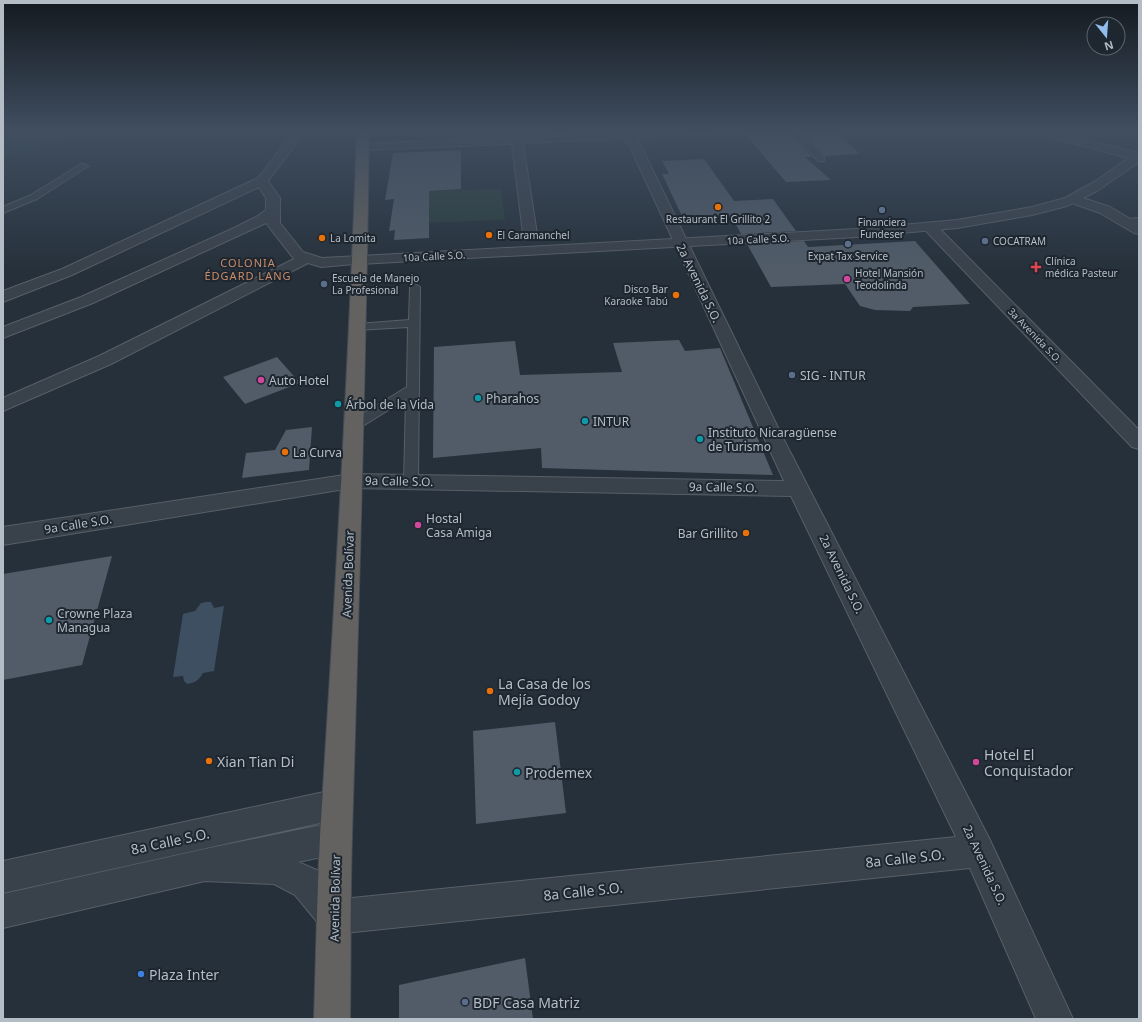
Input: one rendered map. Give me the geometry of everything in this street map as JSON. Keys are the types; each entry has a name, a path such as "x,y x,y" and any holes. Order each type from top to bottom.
{"highway":[{"name":"Avenida Bolívar","path":"332,1019 336,838 342,731 360,260 361,178"}],"street":[{"path":"3,297 67,272 262,181 265,178"},
{"path":"522,178 530,234"},
{"name":"2a Avenida S.O.","path":"650,178 774,440 979,851 1055,1019"},
{"name":"10a Calle S.O.","path":"307,258 321,263 932,228 1022,213 1074,199 1109,178"},
{"path":"262,181 273,198 273,223 298,255 307,258"},
{"path":"1074,199 1133,221 1139,230"},
{"path":"3,333 87,300 239,231 261,220 272,212"},
{"name":"3a Avenida S.O.","path":"932,228 1139,442"},
{"path":"3,405 105,360 307,258"},
{"name":"9a Calle S.O.","path":"3,536 351,481 799,489"},
{"name":"8a Calle S.O.","path":"3,877 338,804"},
{"path":"3,911 205,865 336,838"},
{"name":"8a Calle S.O.","path":"335,917 979,851"},
{"path":"205,865 276,868 307,883 335,917"}],"lane":[{"path":"3,210 34,197 65,178"},
{"path":"411,482 415,323 414,287"},
{"path":"357,327 415,323"},
{"path":"353,426 413,389"}],"green space":[{"path":"501,189 505,220 414,223 425,191"}],"water":[{"path":"211,602 214,608 224,606 214,671 203,673 196,681 187,684 184,681 183,676 173,677 183,614 195,611 201,603"}],"building":[{"path":"389,178 461,178 461,189 429,191 429,238 394,240 395,230 389,231 394,199 385,200"},
{"path":"664,178 717,178 734,201 773,199 796,231 741,234 732,217 695,219 693,215 682,216"},
{"path":"782,178 828,178 831,180 786,182"},
{"name":"Hotel Mansión Teodolinda","path":"804,241 808,247 915,241 970,304 913,307 910,311 875,310 860,306 845,284 771,287 747,244"},
{"path":"679,340 685,351 720,348 773,475 542,468 541,448 433,458 434,347 515,341 520,375 622,372 613,343"},
{"name":"Auto Hotel","path":"277,357 300,383 245,404 223,377"},
{"name":"La Curva","path":"312,427 309,470 242,478 246,453 275,450 286,430"},
{"name":"Crowne Plaza Managua","path":"112,556 82,665 3,680 3,574"},
{"name":"Prodemex","path":"555,722 566,813 476,824 473,731"},
{"name":"BDF Casa Matriz","path":"525,958 533,1019 399,1019 399,985"}],"place":[{"name":"Restaurant El Grillito 2","path":"718,207"},
{"name":"Financiera Fundeser","path":"882,210"},
{"name":"El Caramanchel","path":"489,235"},
{"name":"La Lomita","path":"322,238"},
{"name":"COCATRAM","path":"985,241"},
{"name":"Expat Tax Service","path":"848,244"},
{"name":"Clínica médica Pasteur","path":"1036,267"},
{"name":"Hotel Mansión Teodolinda","path":"847,279"},
{"name":"Escuela de Manejo La Profesional","path":"324,284"},
{"name":"Disco Bar Karaoke Tabú","path":"676,295"},
{"name":"SIG - INTUR","path":"792,375"},
{"name":"Auto Hotel","path":"261,380"},
{"name":"Pharahos","path":"478,398"},
{"name":"Árbol de la Vida","path":"338,404"},
{"name":"INTUR","path":"585,421"},
{"name":"Instituto Nicaragüense de Turismo","path":"700,439"},
{"name":"La Curva","path":"285,452"},
{"name":"Hostal Casa Amiga","path":"418,525"},
{"name":"Bar Grillito","path":"746,533"},
{"name":"Crowne Plaza Managua","path":"49,620"},
{"name":"La Casa de los Mejía Godoy","path":"490,691"},
{"name":"Xian Tian Di","path":"209,761"},
{"name":"Hotel El Conquistador","path":"976,762"},
{"name":"Prodemex","path":"517,772"},
{"name":"Plaza Inter","path":"141,974"},
{"name":"BDF Casa Matriz","path":"465,1002"}],"district":[{"name":"COLONIA ÉDGARD LANG","path":"248,268"}]}
